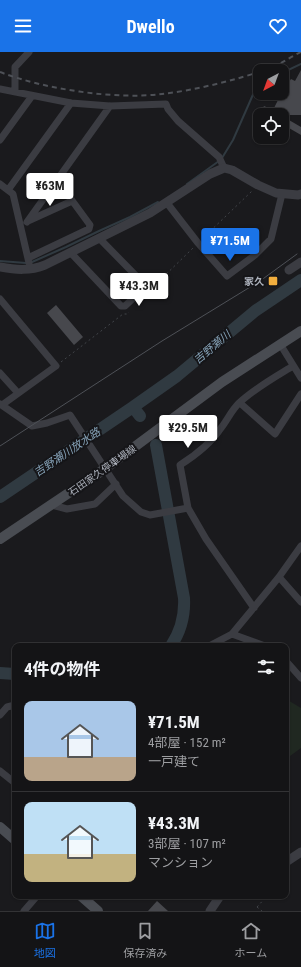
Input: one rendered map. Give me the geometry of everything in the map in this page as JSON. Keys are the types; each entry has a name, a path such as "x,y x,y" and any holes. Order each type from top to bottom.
{"main road":[{"name":"石田家久停車場線","path":"0,539 106,468 222,382 301,331"},
{"path":"0,827 12,837"},
{"path":"84,899 98,911"}],"street":[{"path":"15,92 15,68 29,52"},
{"path":"0,89 71,104 110,106 166,104 168,109 178,121 221,163 258,185 276,193 301,194"},
{"path":"0,140 32,96"},
{"path":"8,190 71,104"},
{"path":"24,223 110,106"},
{"path":"29,263 42,266 150,213 210,174 221,163"},
{"path":"0,267 20,270 29,263 89,229 90,225 57,180"},
{"path":"0,184 13,194 24,223 29,263"},
{"path":"167,203 198,243 227,276 255,255 271,239 282,194"},
{"path":"24,223 72,201"},
{"path":"71,252 121,306 125,306 146,286 99,238"},
{"path":"289,270 301,262"},
{"path":"0,299 56,366 1,405 32,426 47,424 68,415 72,418 123,496 141,512 150,515 188,508"},
{"path":"280,344 301,378"},
{"path":"254,608 206,539 188,508 180,465 195,455 210,441 222,428 228,415 240,403 258,388 293,366"},
{"path":"0,372 18,393"},
{"path":"240,403 275,434 301,394"},
{"path":"52,504 67,509 96,504 116,484"},
{"path":"215,643 232,634 279,577 301,546"},
{"path":"279,577 301,602"},
{"path":"232,634 256,643"},
{"path":"289,664 301,678"},
{"path":"0,715 7,707 12,706"},
{"path":"0,771 12,781"},
{"path":"289,860 301,852"},
{"path":"24,911 34,899"},
{"path":"210,911 218,899"}],"path":[{"path":"151,290 258,185"},
{"path":"56,366 123,314 127,314 132,309"},
{"path":"262,911 257,907 264,899"}],"shaded area":[{"path":"289,701 301,708 301,748 289,757"}],"building":[{"path":"301,70 301,115 289,115 289,108 274,108 278,100 289,100 289,82 291,79 295,81"},
{"path":"289,120 301,127 301,135 289,128"},
{"path":"56,305 83,337 74,345 47,313"},
{"path":"157,901 168,911 148,911"}],"waterway":[{"path":"289,70 301,64"},
{"path":"222,158 233,140 253,95"},
{"path":"187,184 219,161"},
{"path":"0,261 32,262 130,217 158,202"},
{"name":"吉野瀬川","path":"140,416 133,407 177,376 255,311 301,280"},
{"name":"吉野瀬川放水路","path":"0,497 133,407"},
{"name":"吉野瀬川","path":"156,445 184,598 182,623 173,643"},
{"name":"吉野瀬川","path":"0,673 12,674"}],"tram line":[{"path":"0,446 162,341 260,281 297,254"}],"railway":[{"path":"0,72 37,83 80,92 123,95 162,94 229,81 256,73 281,63 301,52"}],"place":[{"name":"家久","path":"273,281"}]}
